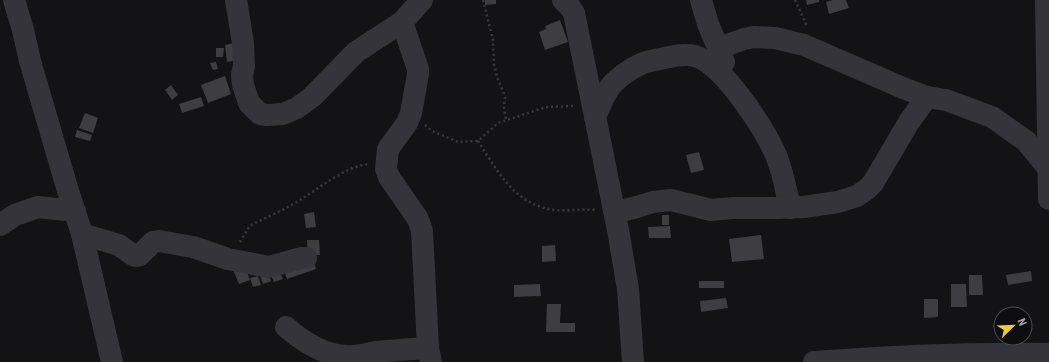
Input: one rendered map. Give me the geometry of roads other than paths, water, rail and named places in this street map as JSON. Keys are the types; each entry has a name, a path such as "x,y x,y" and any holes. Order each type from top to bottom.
{"street":[{"path":"14,0 30,61 82,234 112,362"},
{"path":"236,0 243,43 243,85 249,103 260,114 267,115 283,114 297,108 312,97 356,52 402,22 422,0"},
{"path":"563,0 574,13 614,210 628,289 633,362"},
{"path":"701,0 708,24 740,95 768,139 776,156 790,208"},
{"path":"1046,0 1049,199"},
{"path":"286,327 301,340 330,354 360,356 399,349 430,355 422,231 418,219 386,169 388,149 407,122 411,113 418,69 402,22"},
{"path":"719,50 730,44 754,37 775,38 804,46 903,88 927,97 946,100 992,117 1026,141 1048,168"},
{"path":"594,112 608,89 620,77 642,63 683,54 695,56 713,66 740,95"},
{"path":"614,210 637,208 653,202 671,200 711,210 733,208 790,208 838,202 857,196 873,183 909,122 927,97"},
{"path":"0,225 15,216 38,207 75,211"},
{"path":"82,234 119,245 132,255 136,256 140,255 153,242 159,241 193,247 228,259 268,267 306,258"},
{"path":"814,362 984,353 1049,354"}]}
